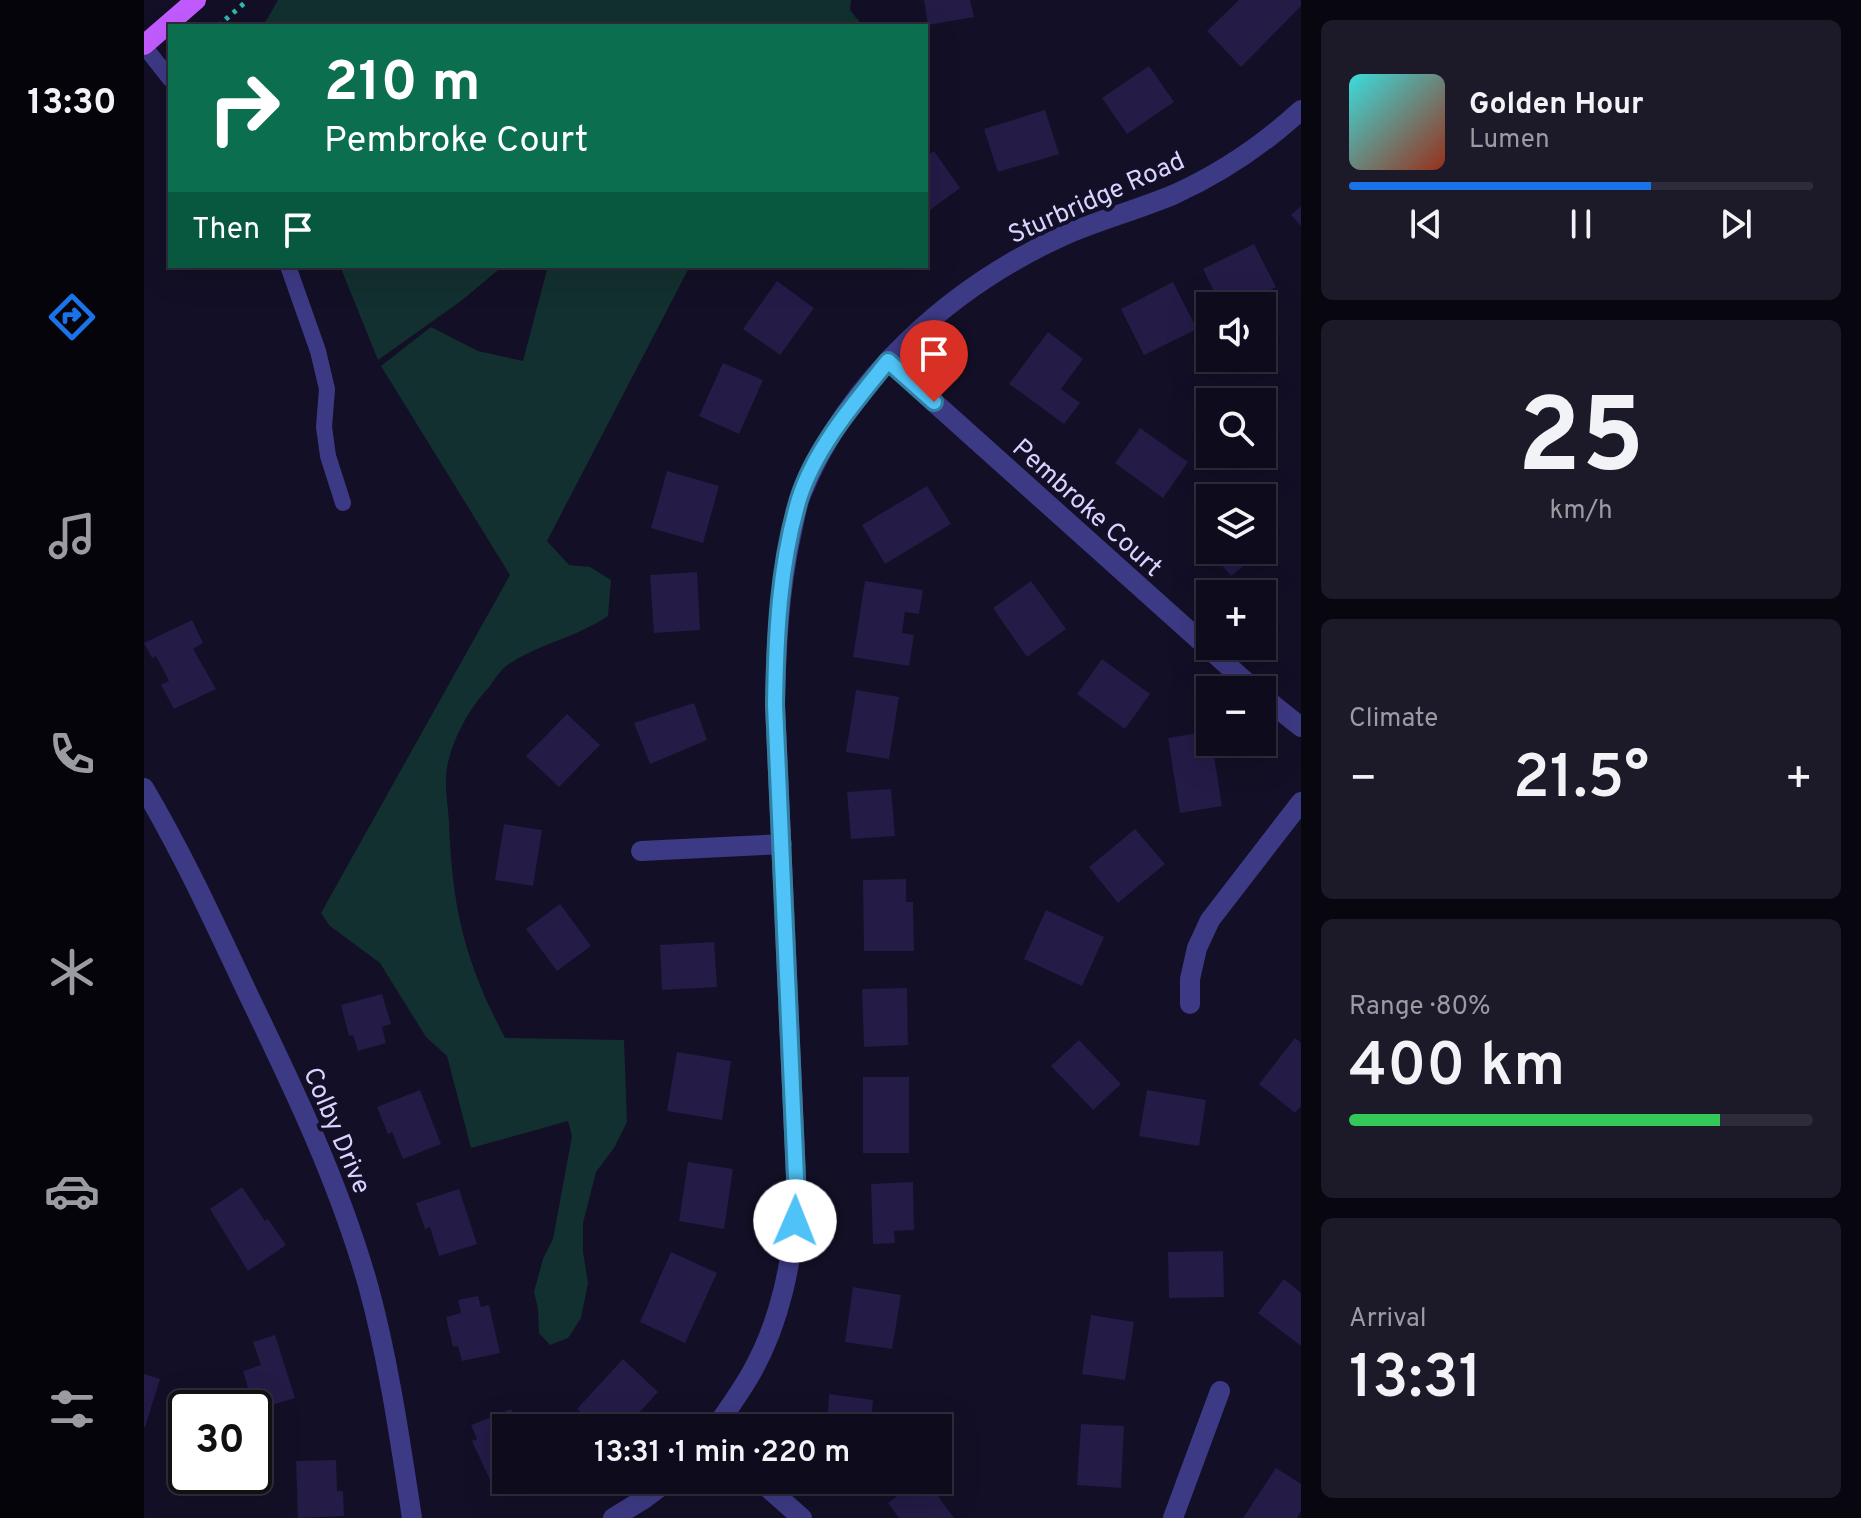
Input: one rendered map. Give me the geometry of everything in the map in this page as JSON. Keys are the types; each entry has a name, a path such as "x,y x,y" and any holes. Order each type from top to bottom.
{"main road":[{"path":"168,24 196,0"},
{"path":"144,45 168,24"}],"street":[{"name":"Sturbridge Road","path":"724,1414 750,1376 771,1330 784,1291 794,1241 797,1200 775,705 776,635 785,566 800,498 820,457 850,408 909,339 961,294 1019,257 1070,233 1176,193 1227,166 1301,110"},
{"name":"Pembroke Court","path":"888,361 1239,676"},
{"path":"1276,707 1301,727"},
{"name":"Colby Drive","path":"144,788 188,869 276,1051 341,1202 379,1331 393,1395 412,1518"},
{"path":"1190,1004 1190,979 1197,948 1210,920 1301,802"},
{"path":"641,851 782,844"},
{"path":"1173,1518 1220,1391"},
{"path":"613,1518 651,1494"},
{"path":"775,1494 802,1518"}],"lane":[{"path":"144,45 168,76"},
{"path":"289,268 318,351 327,389 324,427 328,456 343,503"}],"path":[{"path":"220,24 248,0"}],"green space":[{"path":"278,0 851,0 850,10 861,24 264,24"},
{"path":"341,268 501,268 461,301 378,360"},
{"path":"547,268 689,268 547,541 569,565 590,567 611,580 608,616 584,630 521,657 503,669 463,724 447,767 446,787 457,908 470,959 505,1038 624,1040 627,1122 614,1148 596,1172 583,1223 583,1252 588,1283 581,1318 568,1338 550,1345 539,1333 534,1292 543,1259 553,1239 572,1136 568,1121 471,1148 447,1056 426,1037 380,963 330,926 321,913 510,575 381,366 431,327 478,351 523,361"}],"building":[{"path":"924,0 970,0 974,17 928,24"},
{"path":"1239,0 1301,0 1301,6 1241,67 1207,31"},
{"path":"1149,66 1174,102 1127,134 1102,98"},
{"path":"1045,110 1059,154 998,172 984,129"},
{"path":"934,151 960,188 928,212 928,156"},
{"path":"1301,206 1301,226 1291,215"},
{"path":"1254,244 1276,287 1266,292 1214,292 1203,269"},
{"path":"777,281 814,308 780,355 743,329"},
{"path":"1173,282 1196,329 1144,355 1121,309"},
{"path":"1048,332 1083,359 1061,389 1080,403 1064,424 1009,384"},
{"path":"723,363 763,380 739,434 699,416"},
{"path":"1140,428 1188,462 1163,498 1115,463"},
{"path":"667,471 719,486 703,543 651,528"},
{"path":"927,486 951,524 885,564 862,525"},
{"path":"1221,564 1246,564 1231,576"},
{"path":"697,572 700,630 654,633 650,575"},
{"path":"865,581 923,590 919,614 905,612 902,633 914,635 909,666 853,657"},
{"path":"1031,581 1066,629 1027,657 993,608"},
{"path":"192,620 203,643 193,649 216,689 174,709 161,685 169,681 156,656 152,658 144,643"},
{"path":"1102,659 1150,694 1125,729 1077,694"},
{"path":"856,690 899,697 889,759 846,752"},
{"path":"694,703 707,740 650,764 634,723"},
{"path":"567,714 600,745 559,787 526,756"},
{"path":"1196,733 1196,756 1214,756 1222,806 1180,813 1168,738"},
{"path":"891,789 895,836 851,839 847,792"},
{"path":"504,824 542,830 533,886 495,880"},
{"path":"1135,829 1165,864 1118,903 1089,867"},
{"path":"906,879 906,902 913,902 914,951 864,951 863,880"},
{"path":"560,904 591,946 557,971 526,929"},
{"path":"1046,910 1104,937 1082,986 1024,959"},
{"path":"714,942 717,987 662,990 660,945"},
{"path":"907,988 908,1045 864,1047 862,989"},
{"path":"382,994 391,1024 382,1027 386,1043 358,1051 353,1035 349,1036 341,1005"},
{"path":"1295,1038 1301,1043 1301,1106 1295,1113 1259,1084"},
{"path":"1079,1040 1121,1084 1093,1110 1051,1066"},
{"path":"677,1052 731,1061 722,1120 667,1111"},
{"path":"863,1077 909,1077 909,1153 863,1153"},
{"path":"420,1090 441,1144 403,1159 377,1107"},
{"path":"1147,1090 1206,1100 1199,1146 1139,1136"},
{"path":"688,1162 733,1169 724,1229 679,1221"},
{"path":"913,1182 914,1230 894,1231 895,1243 873,1244 871,1184"},
{"path":"242,1187 286,1245 248,1271 210,1209"},
{"path":"459,1189 477,1244 439,1256 430,1227 425,1229 416,1203"},
{"path":"1223,1251 1224,1297 1169,1298 1168,1252"},
{"path":"671,1252 717,1273 685,1343 640,1322"},
{"path":"1284,1279 1301,1293 1301,1346 1258,1313"},
{"path":"853,1287 901,1295 892,1349 845,1342"},
{"path":"478,1296 481,1307 489,1305 500,1353 462,1361 458,1346 453,1347 446,1317 461,1313 458,1300"},
{"path":"1091,1315 1134,1322 1125,1380 1082,1374"},
{"path":"275,1335 295,1398 272,1405 272,1390 249,1390 243,1371 261,1365 253,1342"},
{"path":"623,1359 658,1392 638,1414 583,1414 577,1409"},
{"path":"144,1374 160,1379 145,1427 144,1427"},
{"path":"829,1394 873,1400 872,1414 828,1414"},
{"path":"492,1417 492,1484 472,1441 477,1439 471,1425"},
{"path":"1081,1424 1124,1426 1121,1488 1077,1485"},
{"path":"336,1460 337,1491 343,1491 344,1516 298,1518 296,1461"},
{"path":"1276,1468 1301,1484 1301,1511 1297,1518 1243,1518"},
{"path":"900,1494 936,1494 954,1518 899,1518 888,1503"}],"route":[{"path":"795,1221 797,1200 775,705 776,635 785,566 800,498 810,476 850,408 888,361 934,402"}]}
